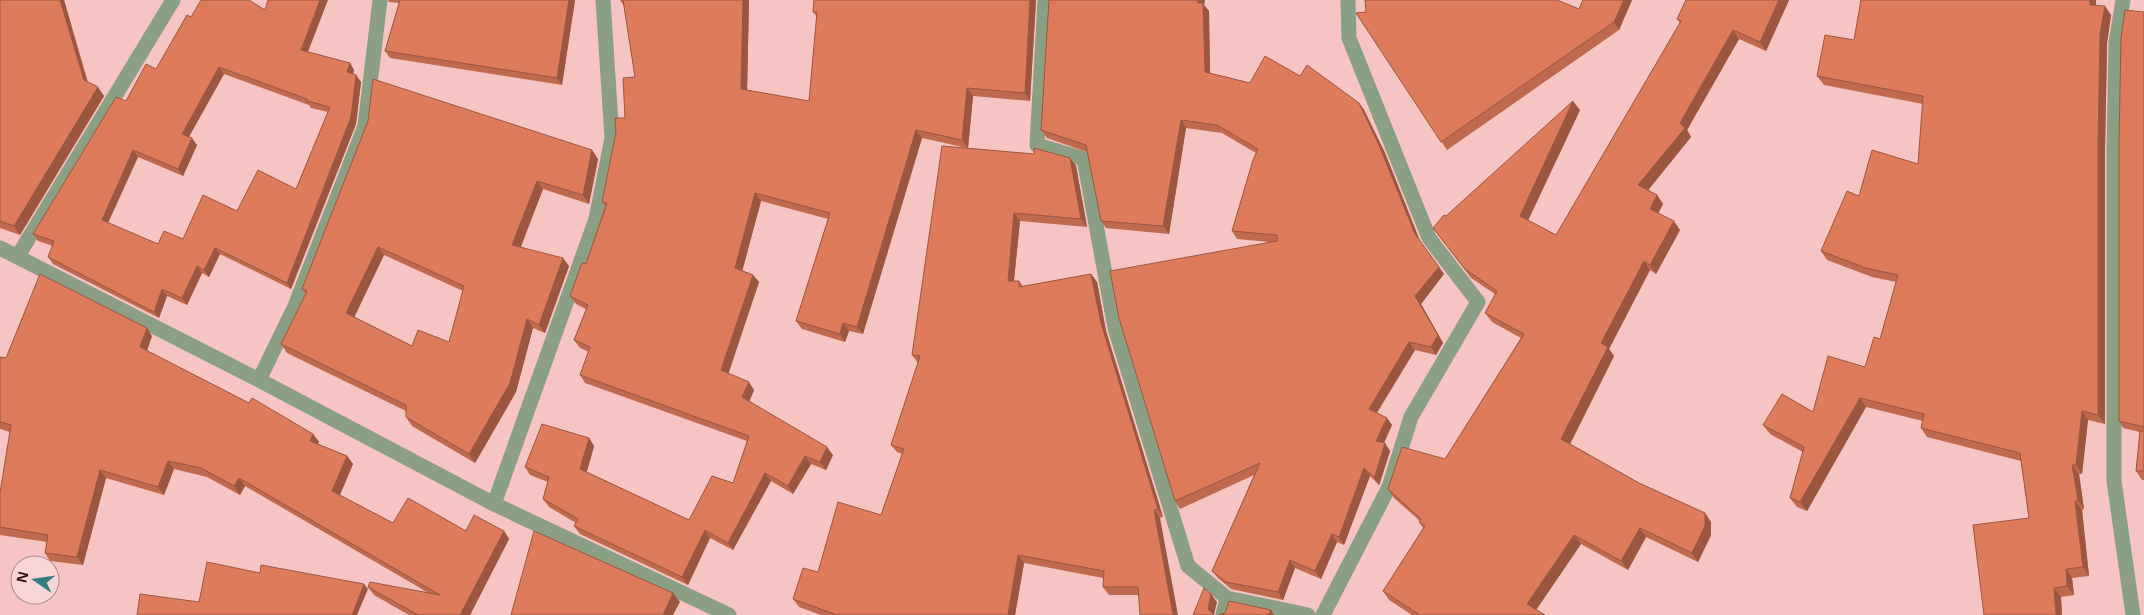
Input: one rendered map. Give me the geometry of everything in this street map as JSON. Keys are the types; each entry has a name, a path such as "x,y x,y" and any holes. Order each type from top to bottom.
{"street":[{"path":"18,256 173,0"},
{"path":"259,380 295,306 365,126 380,0"},
{"path":"494,504 596,219 612,138 603,0"},
{"path":"1044,0 1037,145 1084,159 1115,328 1188,566 1227,598 1308,615"},
{"path":"1323,615 1389,487 1411,417 1478,302 1429,238 1349,38 1348,0"},
{"path":"2123,0 2116,43 2114,141 2114,481 2133,615"},
{"path":"0,248 259,380 494,504 729,615"},
{"path":"1223,615 1227,598"}],"building":[{"path":"0,0 60,0 84,80 98,87 14,226 0,221"},
{"path":"201,0 249,0 265,10 268,0 320,0 301,50 350,63 347,72 356,75 351,117 287,283 215,248 204,270 197,266 182,298 162,289 154,312 48,257 54,241 33,234 116,97 126,101 146,64 156,69 187,15 191,17","holes":["219,67 307,99 307,101 330,107 296,189 258,170 237,211 203,195 183,239 164,231 158,244 102,220 133,150 178,169 192,138 182,134"]},
{"path":"400,0 569,0 557,78 385,51"},
{"path":"623,0 743,0 741,89 809,101 817,12 813,12 814,0 1030,0 1025,93 967,88 962,140 916,130 857,327 843,323 840,334 796,321 830,213 755,193 735,268 753,275 721,370 749,382 742,397 827,447 820,462 805,456 788,486 765,473 728,543 705,530 682,577 574,526 578,519 543,499 549,477 525,467 542,424 589,438 580,469 689,520 712,476 733,483 749,436 580,375 590,347 574,340 588,305 570,296 582,263 586,264 607,203 602,202 616,132 615,118 625,118 623,78 635,77"},
{"path":"1049,0 1198,0 1198,3 1203,3 1205,72 1250,83 1265,56 1300,76 1307,65 1359,103 1379,145 1415,234 1439,267 1415,296 1438,335 1431,347 1409,342 1369,409 1387,418 1376,441 1385,443 1375,476 1364,468 1339,537 1332,534 1315,571 1290,560 1278,592 1226,582 1212,571 1260,463 1175,501 1119,318 1110,271 1277,241 1277,235 1232,231 1258,149 1217,125 1181,120 1163,226 1101,221 1086,145 1041,130"},
{"path":"1365,0 1557,0 1579,9 1583,0 1624,0 1614,22 1441,142 1356,13 1366,12"},
{"path":"1686,0 1779,0 1760,42 1733,30 1680,123 1685,128 1638,185 1657,195 1650,209 1674,221 1650,265 1644,261 1601,343 1608,347 1561,439 1639,483 1705,513 1705,526 1692,553 1640,528 1621,561 1574,535 1527,604 1545,615 1420,615 1383,591 1425,526 1419,522 1421,519 1388,489 1402,447 1445,459 1524,334 1485,313 1497,291 1465,269 1433,228 1444,215 1446,216 1573,101 1520,216 1556,235 1681,21 1677,19"},
{"path":"1861,0 2090,0 2090,5 2105,6 2100,34 2098,141 2098,415 2082,411 2076,465 2072,465 2078,500 2075,501 2083,567 2066,569 2067,586 2054,588 2056,615 1984,615 1973,525 2029,518 2020,453 1921,428 1924,414 1860,398 1800,502 1790,498 1804,447 1763,425 1782,394 1813,412 1828,356 1865,367 1874,337 1880,339 1898,275 1866,268 1821,251 1847,191 1859,196 1872,150 1918,164 1923,96 1817,76 1825,35 1854,40"},
{"path":"2125,10 2144,12 2144,427 2119,421 2119,143 2121,37"},
{"path":"373,79 592,150 583,195 537,181 512,245 563,258 539,325 527,319 510,383 469,454 406,417 406,405 281,344 307,291 302,289 368,121","holes":["378,247 464,286 449,342 418,330 412,346 346,313"]},
{"path":"942,146 1034,154 1034,148 1070,158 1081,219 1014,213 1008,281 1019,281 1019,287 1091,274 1101,323 1158,509 1154,510 1173,615 1140,615 1138,587 1103,587 1104,571 1018,555 1008,615 837,615 793,599 803,568 818,572 838,502 881,515 904,449 891,445 920,356 912,355"},
{"path":"40,274 147,328 140,347 249,403 252,398 313,434 310,441 347,456 332,491 393,523 408,498 466,531 474,515 504,531 460,615 418,615 368,587 370,582 440,595 239,478 234,486 201,468 168,461 158,487 100,470 77,557 45,553 48,535 0,527 0,493 11,425 0,422 0,357 6,358"},
{"path":"2140,431 2144,431 2144,471 2136,471"},
{"path":"534,531 673,593 663,615 511,615"},
{"path":"207,562 260,573 261,565 364,584 352,615 137,615 140,594 199,602"},
{"path":"1204,588 1211,594 1208,609 1214,615 1193,615"},
{"path":"1229,601 1271,610 1269,615 1218,615 1225,613"}]}
